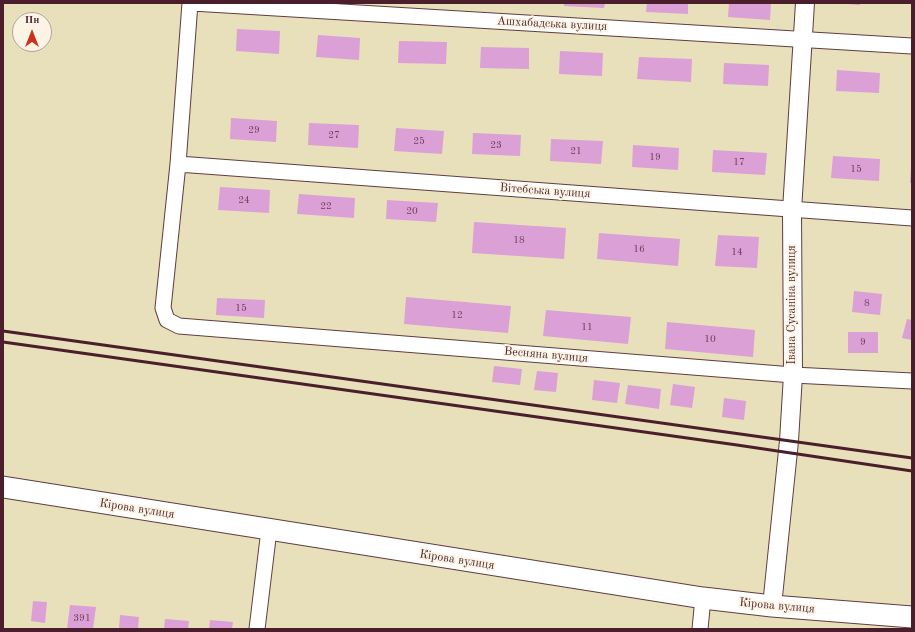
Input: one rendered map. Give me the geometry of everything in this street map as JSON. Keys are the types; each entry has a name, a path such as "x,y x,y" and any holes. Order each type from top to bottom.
{"main road":[{"name":"Кірова вулиця","path":"3,487 703,598 772,606 912,618"}],"street":[{"name":"Ашхабадська вулиця","path":"191,3 912,46"},
{"path":"178,164 191,3"},
{"name":"Івана Сусаніна вулиця","path":"772,606 789,447 792,375 792,210 805,3"},
{"name":"Вітебська вулиця","path":"178,164 912,218"},
{"name":"Весняна вулиця","path":"178,164 163,308 166,320 179,326 792,375 912,381"},
{"path":"258,629 269,530"},
{"path":"700,629 703,598"}],"building":[{"path":"564,3 605,3 604,8 564,6"},
{"path":"647,3 688,3 688,14 646,12"},
{"path":"729,3 771,3 770,20 728,17"},
{"path":"860,3 860,5 847,4"},
{"path":"237,29 280,31 279,54 236,51"},
{"path":"318,35 360,38 359,60 316,57"},
{"path":"399,41 447,42 446,64 398,63"},
{"path":"481,47 529,48 529,69 480,68"},
{"path":"560,51 603,53 602,76 559,74"},
{"path":"639,57 692,59 691,82 637,79"},
{"path":"724,63 769,65 768,86 723,84"},
{"path":"837,70 880,73 879,93 836,91"},
{"path":"231,118 277,121 276,142 230,139"},
{"path":"309,123 359,125 358,148 308,145"},
{"path":"396,128 444,131 442,154 394,151"},
{"path":"473,133 521,135 520,156 472,154"},
{"path":"551,139 603,141 601,164 550,161"},
{"path":"633,145 679,148 678,170 632,167"},
{"path":"713,150 767,153 765,175 712,172"},
{"path":"833,156 880,159 879,181 831,178"},
{"path":"911,168 912,183 910,183"},
{"path":"220,187 270,190 269,213 218,210"},
{"path":"299,194 355,198 354,218 297,214"},
{"path":"387,200 438,203 436,222 386,219"},
{"path":"474,222 566,228 564,259 472,253"},
{"path":"599,233 680,239 678,266 597,259"},
{"path":"718,235 759,237 757,268 715,266"},
{"path":"854,291 882,294 880,315 852,312"},
{"path":"406,297 511,306 508,333 404,324"},
{"path":"217,298 265,300 264,318 216,315"},
{"path":"546,310 631,317 628,344 543,336"},
{"path":"907,319 912,320 912,340 902,338"},
{"path":"667,322 755,330 753,357 665,349"},
{"path":"848,332 878,332 878,353 848,353"},
{"path":"494,366 522,369 520,385 492,382"},
{"path":"537,371 558,373 556,392 534,390"},
{"path":"594,380 620,383 617,403 592,400"},
{"path":"673,384 695,387 692,408 670,405"},
{"path":"628,385 661,389 659,409 625,404"},
{"path":"724,398 746,401 744,420 722,417"},
{"path":"33,601 47,602 45,623 31,621"},
{"path":"70,605 96,607 93,629 67,629"},
{"path":"120,615 139,617 138,629 119,629"},
{"path":"165,619 189,621 188,629 164,629"},
{"path":"210,620 233,622 232,629 209,629"}],"railway":[{"path":"3,331 912,458"},
{"path":"3,342 912,471"}]}
